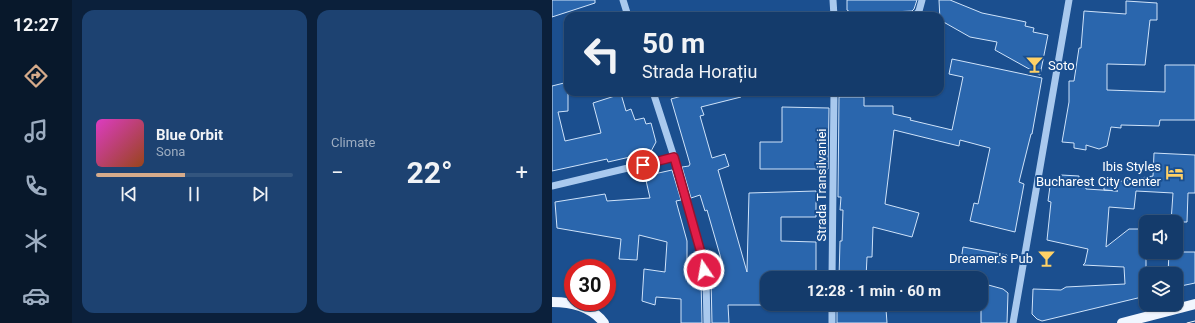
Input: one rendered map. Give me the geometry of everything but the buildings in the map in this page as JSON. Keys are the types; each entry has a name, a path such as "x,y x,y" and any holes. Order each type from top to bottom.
{"main road":[{"path":"552,302 566,302 584,308 601,319 604,323"},
{"path":"1122,323 1195,304"}],"street":[{"path":"623,0 627,12"},
{"path":"833,0 834,12"},
{"path":"918,12 922,0"},
{"path":"1013,323 1069,0"},
{"path":"654,96 674,157 703,260 706,279 707,323"},
{"name":"Strada Transilvaniei","path":"832,271 834,96"},
{"path":"552,186 674,157"},
{"path":"832,311 832,323"}],"tram line":[{"path":"1187,323 1195,321"}],"place":[{"name":"Soto","path":"1035,65"},
{"name":"Ibis Styles Bucharest City Center","path":"1174,173"},
{"name":"Dreamer's Pub","path":"1046,258"}],"route":[{"path":"643,165 674,157 703,260 704,270"}]}
